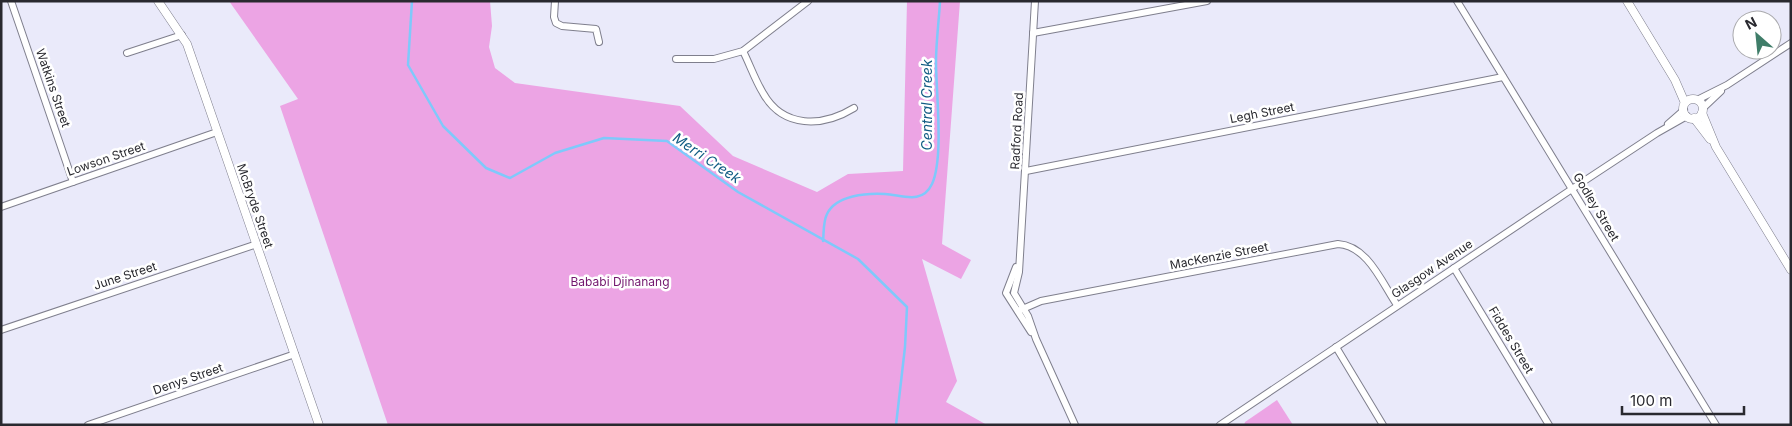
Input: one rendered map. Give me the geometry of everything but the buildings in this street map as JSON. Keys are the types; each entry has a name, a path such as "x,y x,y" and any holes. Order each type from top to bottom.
{"street":[{"name":"Watkins Street","path":"11,1 73,182"},
{"name":"McBryde Street","path":"158,1 187,44 319,425"},
{"path":"555,1 554,17 556,23 562,26 598,27 599,42"},
{"path":"676,59 714,59 743,51 798,4 808,1"},
{"name":"Radford Road","path":"1035,1 1026,172 1018,261 1019,272 1014,293 1075,425"},
{"path":"1033,33 1206,1"},
{"name":"Godley Street","path":"1457,1 1716,425"},
{"path":"1627,1 1675,80 1687,112 1716,147 1791,270"},
{"path":"127,53 182,35"},
{"path":"1687,112 1696,99 1727,85 1791,43"},
{"path":"743,51 763,94 778,111 786,116 811,123 841,116 854,108"},
{"name":"Legh Street","path":"1026,172 1503,77"},
{"path":"1675,80 1696,99 1716,147"},
{"path":"1687,112 1702,110 1727,85"},
{"name":"Glasgow Avenue","path":"1220,425 1230,422 1397,305 1687,112"},
{"name":"Lowson Street","path":"1,207 217,132"},
{"name":"June Street","path":"1,330 257,244"},
{"name":"MacKenzie Street","path":"1021,310 1041,301 1338,244 1349,245 1362,253 1397,305"},
{"name":"Fiddes Street","path":"1454,268 1549,425"},
{"path":"1336,347 1383,425"},
{"name":"Denys Street","path":"88,425 295,354"}],"green space":[{"name":"Bababi Djinanang","path":"229,1 490,1 492,26 489,47 495,68 515,83 680,106 733,156 817,192 848,174 903,171 907,1 960,1 942,244 971,260 961,279 922,259 957,381 946,402 987,425 388,425 280,106 298,99"},
{"path":"1277,400 1293,425 1244,425 1245,422"}],"waterway":[{"name":"Merri Creek","path":"412,1 408,65 443,126 486,168 510,178 555,153 604,138 667,141 738,192 858,259 907,307 905,347 896,425"},
{"name":"Central Creek","path":"823,241 824,224 827,214 837,203 845,199 870,194 917,197 923,195 932,184 936,173 939,142 936,47 940,1"}]}
